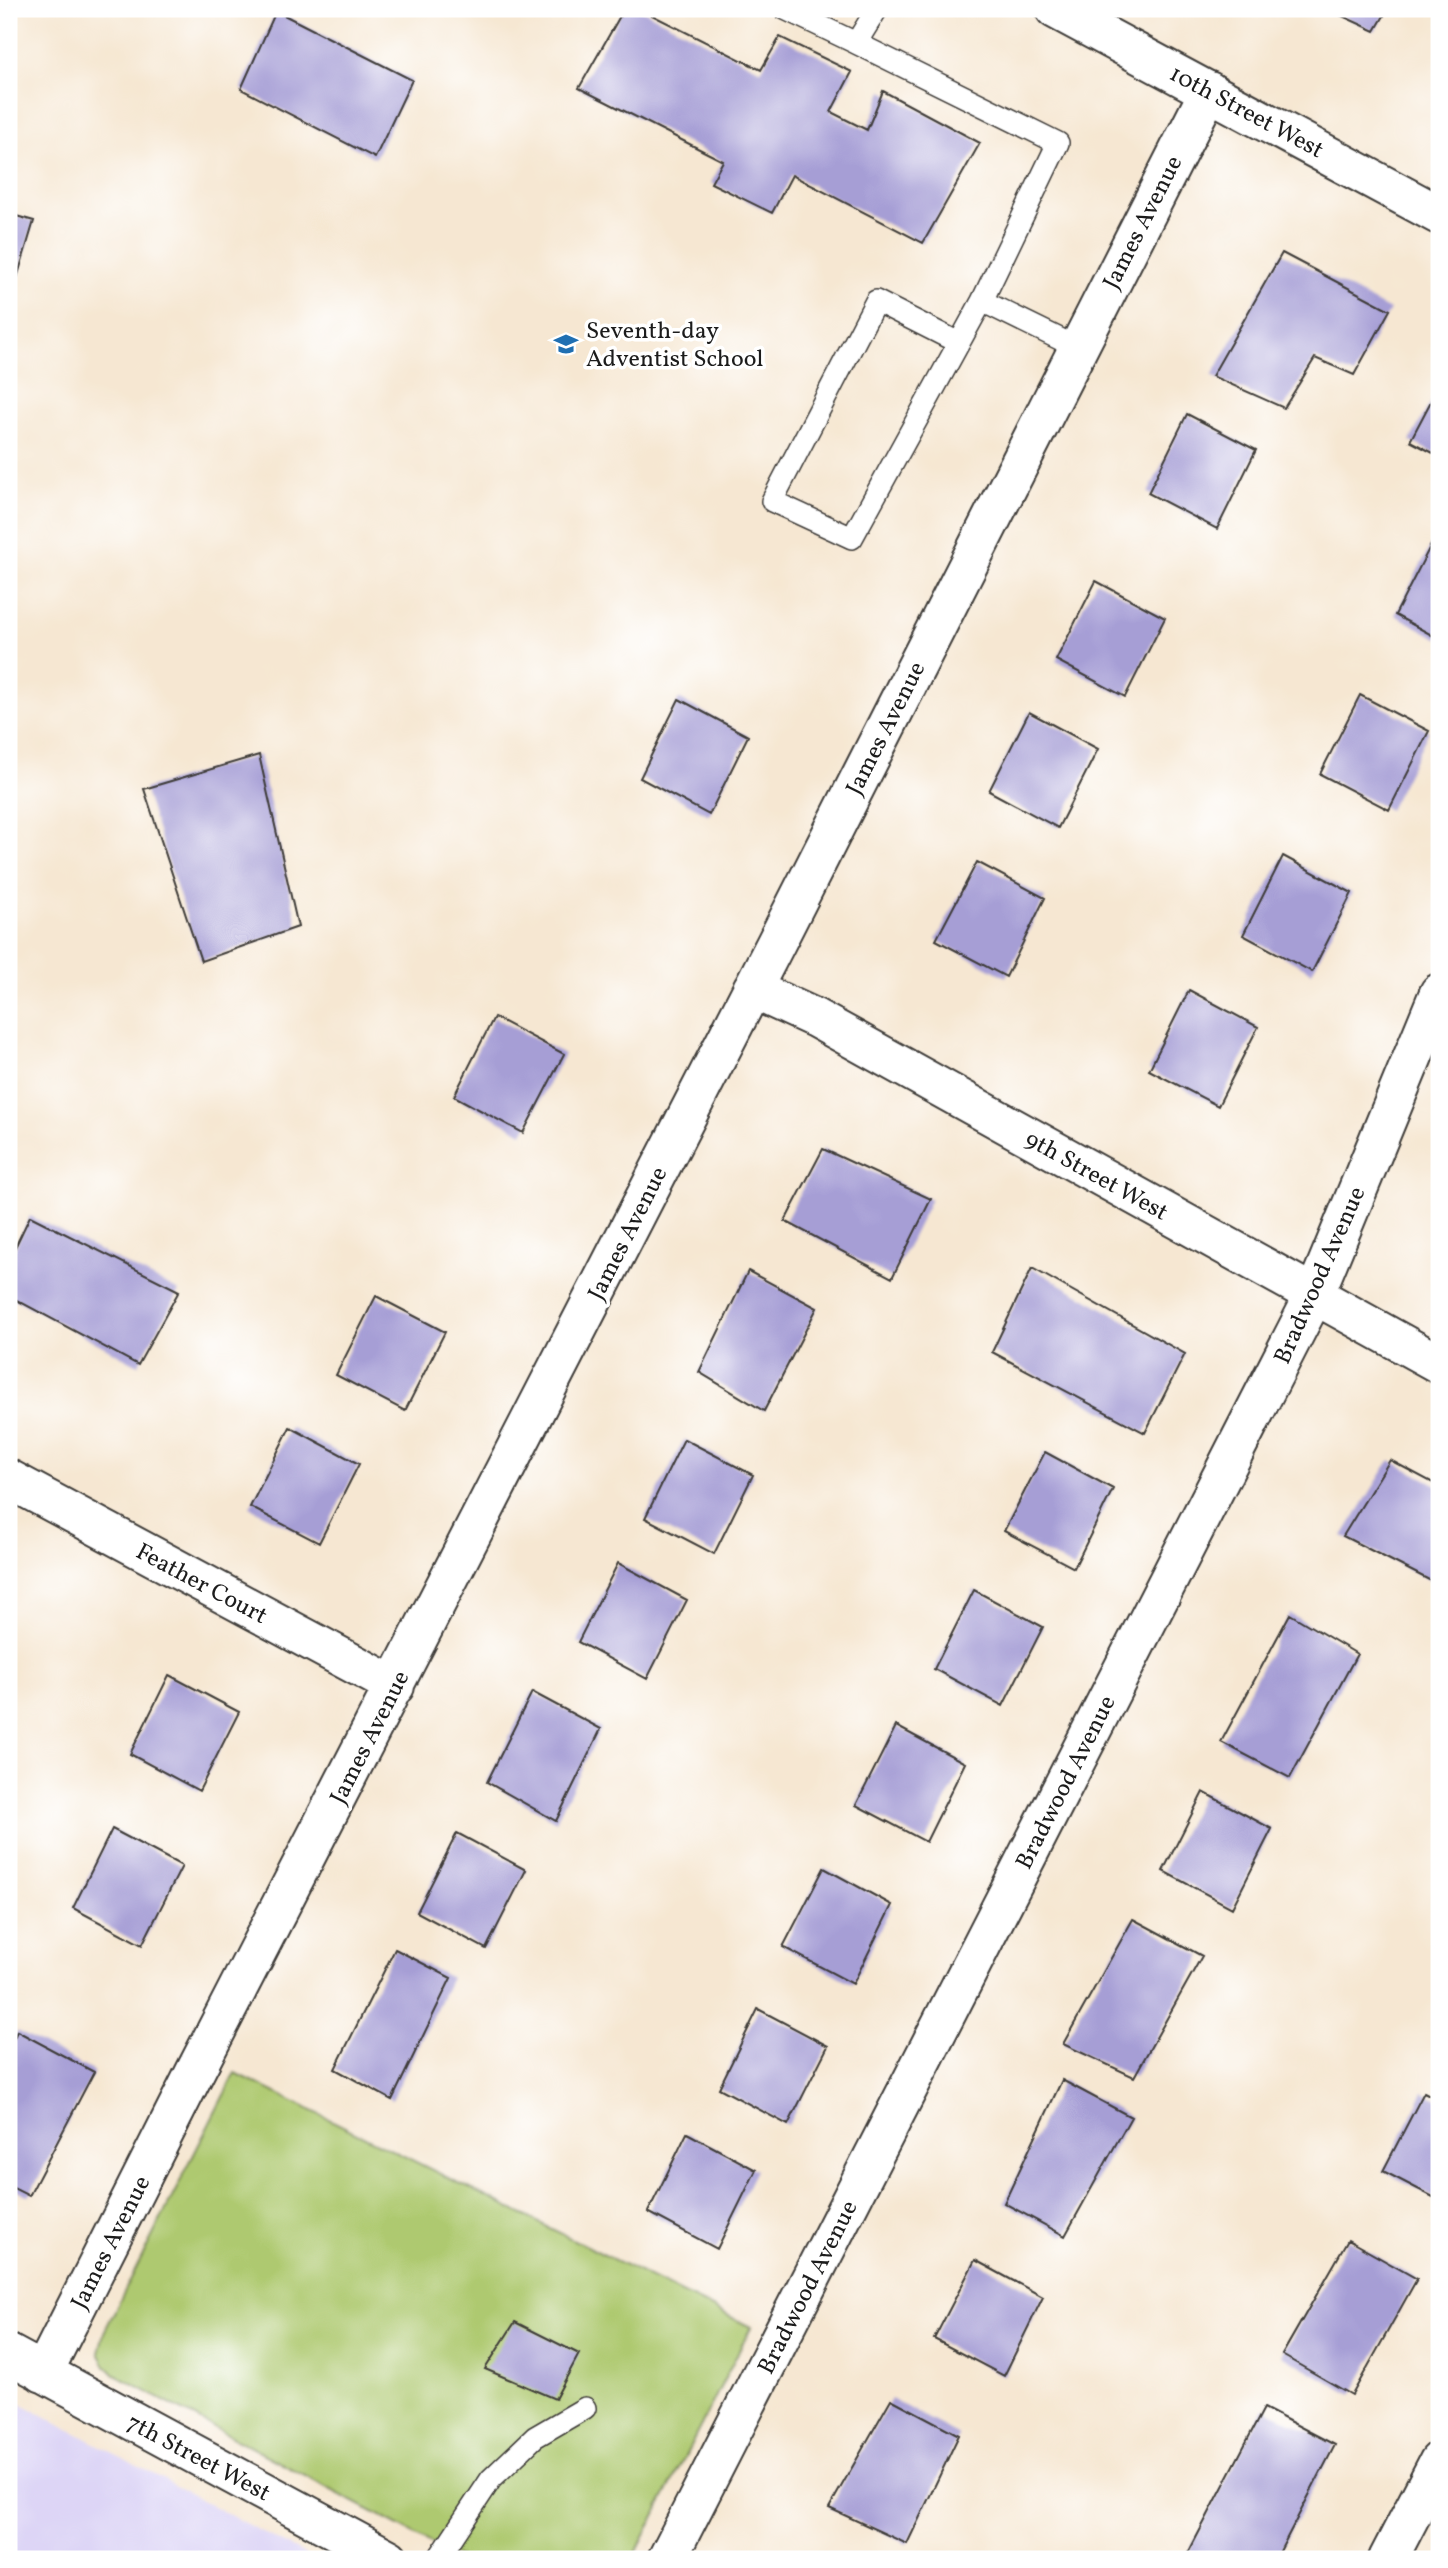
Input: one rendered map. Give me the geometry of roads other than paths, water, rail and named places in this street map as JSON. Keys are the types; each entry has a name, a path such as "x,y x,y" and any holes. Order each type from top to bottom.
{"street":[{"name":"10th Street West","path":"1055,9 1439,215"},
{"name":"James Avenue","path":"43,2373 1209,91"},
{"name":"9th Street West","path":"752,989 828,1025 1439,1364"},
{"name":"Bradwood Avenue","path":"667,2559 1314,1296 1439,993"},
{"name":"Feather Court","path":"9,1479 395,1686"},
{"name":"7th Street West","path":"9,2354 389,2559"},
{"path":"1388,2559 1439,2461"}],"lane":[{"path":"785,9 1058,144 982,301 852,538 772,500 877,301 958,343"},
{"path":"856,43 877,9"},
{"path":"982,301 1078,348"},
{"path":"438,2559 491,2479 535,2437 585,2407"}],"place":[{"name":"Seventh-day Adventist School","path":"566,344"}]}
